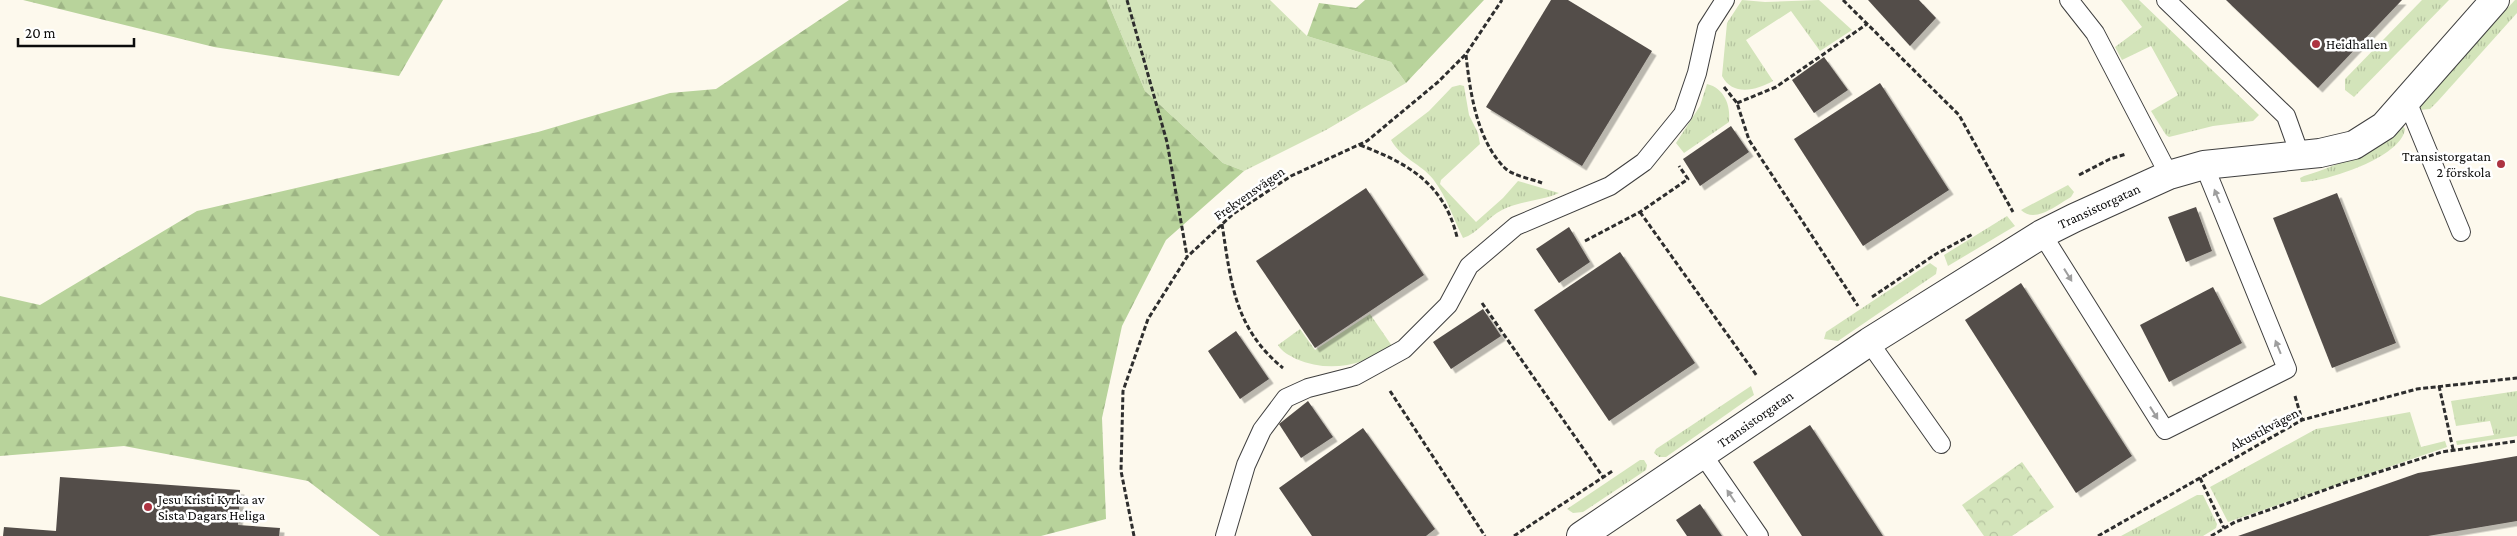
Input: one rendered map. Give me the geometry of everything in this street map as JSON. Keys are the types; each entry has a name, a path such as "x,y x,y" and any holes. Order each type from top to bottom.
{"street":[{"name":"Transistorgatan","path":"1580,536 1869,342 2037,237 2120,195 2169,174 2204,165 2300,155 2354,145 2384,126 2495,0"}],"lane":[{"path":"1225,536 1246,465 1262,430 1286,398 1308,388 1355,376 1404,349 1448,305 1469,266 1516,226 1610,186 1644,162 1683,114 1697,73 1707,28 1725,0"},
{"path":"2069,0 2095,33 2169,174"},
{"path":"2166,0 2286,116 2300,155"},
{"path":"2406,101 2461,232"},
{"path":"2037,237 2165,430 2286,369 2204,165"},
{"path":"1869,342 1940,444"},
{"name":"Transistorgatan","path":"1703,455 1759,536"}],"path":[{"path":"1127,0 1167,142 1187,257"},
{"name":"Frekvensvägen","path":"1134,536 1121,471 1123,391 1148,319 1187,257 1222,224 1292,176 1367,141 1438,82 1466,54 1502,0"},
{"path":"1843,0 1959,115 2037,237"},
{"path":"1737,103 1776,86 1867,24"},
{"path":"1466,54 1476,110 1487,143 1507,170 1547,185 1596,192"},
{"path":"1697,73 1721,85 1737,103 1749,140 1858,306"},
{"path":"1359,144 1396,159 1422,177 1443,202 1457,234 1465,274 1496,326 1603,476"},
{"path":"1640,212 1777,403"},
{"path":"1222,224 1237,306 1253,337 1279,365 1308,388"},
{"path":"1363,372 1391,392 1485,536"},
{"name":"Akustikvägen","path":"2098,536 2302,420 2417,389 2517,378"},
{"path":"2439,386 2453,449"},
{"path":"2211,536 2224,528 2347,482 2453,449 2517,441"},
{"path":"2200,478 2224,528"}],"green space":[{"path":"23,0 443,0 399,76 214,47"},
{"path":"849,0 1107,0 1145,91 1223,163 1244,171 1166,240 1122,326 1102,418 1106,519 1041,536 380,536 308,481 124,446 0,456 0,296 40,305 197,211 538,132 670,93 716,89"},
{"path":"1107,0 1270,0 1307,36 1391,62 1406,83 1326,130 1244,171 1223,163 1145,91"},
{"path":"1365,0 1484,0 1406,83 1391,62 1307,36 1319,3 1356,8"},
{"path":"1742,0 1765,2 1819,0 1852,30 1820,51 1791,11 1746,40 1773,81 1753,89 1739,89 1732,87 1722,76 1727,23"},
{"path":"2121,0 2139,0 2259,115 2253,121 2213,126 2169,137 2166,135 2151,111 2178,95 2151,46 2122,60 2115,47 2142,27"},
{"path":"2422,0 2449,0 2354,97 2345,90 2345,79"},
{"path":"2517,0 2517,13 2430,109 2420,110 2419,104"},
{"path":"1707,84 1718,89 1725,98 1729,109 1729,122 1684,153 1676,143 1700,106"},
{"path":"1464,86 1469,115 1478,133 1480,144 1441,180 1440,184 1476,222 1503,198 1518,181 1559,193 1502,210 1473,233 1463,238 1446,200 1433,179 1400,152 1391,140 1429,111 1452,87"},
{"path":"2402,125 2405,129 2401,139 2391,149 2377,158 2344,173 2301,182 2300,178 2355,155"},
{"path":"2068,185 2074,192 2071,197 2046,212 2033,215 2021,210"},
{"path":"2007,216 2015,226 1948,266 1944,255"},
{"path":"1930,263 1937,268 1936,274 1838,341 1824,339 1826,332"},
{"path":"1370,314 1392,346 1358,363 1321,366 1296,359 1288,355 1278,345 1300,329 1315,350"},
{"path":"1751,386 1754,395 1666,457 1659,457 1654,453 1656,449"},
{"path":"2517,391 2517,436 2457,445 2456,441 2494,435 2490,421 2456,426 2451,401"},
{"path":"2410,412 2421,447 2445,441 2447,447 2228,522 2210,487 2316,429"},
{"path":"1640,460 1644,460 1647,465 1646,470 1583,512 1573,513 1567,509"},
{"path":"2022,462 2054,507 2012,536 1984,536 1962,505"},
{"path":"2197,495 2203,495 2217,524 2216,528 2203,536 2121,536"}],"building":[{"path":"1551,0 1568,0 1652,51 1582,166 1486,107"},
{"path":"1868,0 1919,0 1936,18 1910,46"},
{"name":"Heidhallen","path":"2226,0 2402,0 2318,88"},
{"path":"1824,57 1848,90 1814,113 1792,80"},
{"path":"1880,83 1949,190 1863,246 1794,139"},
{"path":"1731,126 1749,152 1700,186 1683,159"},
{"path":"1366,188 1424,275 1315,348 1256,261"},
{"path":"2337,193 2396,343 2332,368 2273,218"},
{"path":"2196,207 2212,251 2186,262 2168,217"},
{"path":"1569,227 1590,262 1559,283 1536,249"},
{"path":"1620,252 1695,363 1609,421 1534,310"},
{"path":"2021,283 2132,456 2076,493 1965,320"},
{"path":"2213,287 2242,343 2169,382 2140,325"},
{"path":"1483,309 1501,336 1451,369 1433,342"},
{"path":"1236,331 1269,379 1240,399 1208,351"},
{"path":"1308,401 1333,437 1301,458 1279,424"},
{"path":"1810,425 1883,536 1802,536 1753,462"},
{"path":"1363,428 1435,529 1426,536 1312,536 1279,488"},
{"path":"2517,456 2517,521 2428,536 2238,536 2418,473"},
{"name":"Jesu Kristi Kyrka av Sista Dagars Heliga","path":"60,477 240,490 238,525 280,528 279,536 3,536 4,527 56,531"},
{"path":"1700,504 1722,536 1687,536 1676,520"}],"place":[{"name":"Heidhallen","path":"2316,44"},
{"name":"Transistorgatan 2 förskola","path":"2501,164"},
{"name":"Jesu Kristi Kyrka av Sista Dagars Heliga","path":"148,507"}]}
